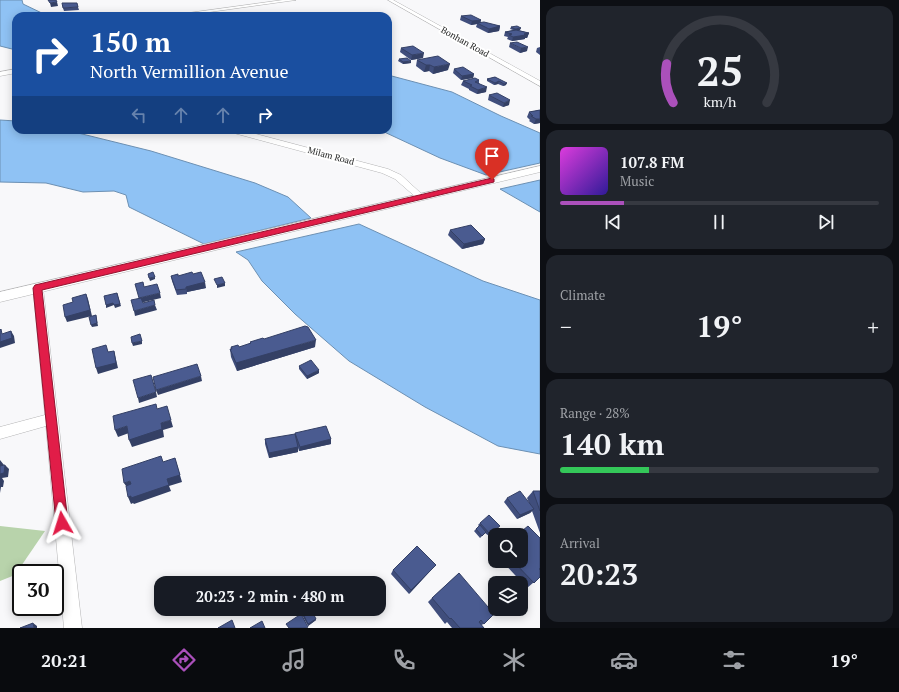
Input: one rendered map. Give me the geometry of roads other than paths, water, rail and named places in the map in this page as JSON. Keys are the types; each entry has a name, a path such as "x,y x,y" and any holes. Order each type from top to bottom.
{"street":[{"path":"200,12 294,0"},
{"name":"Bonhan Road","path":"390,0 540,84"},
{"path":"0,74 12,72"},
{"name":"Milam Road","path":"249,134 385,171 401,180 421,197"},
{"path":"0,297 540,169"},
{"path":"38,288 73,628"},
{"path":"0,433 51,419"}],"water":[{"path":"0,0 22,0 23,4 40,12 12,12 12,49 0,46"},
{"path":"392,76 452,92 540,133 540,163 486,175 440,158 389,134 392,134"},
{"path":"0,120 12,121 12,134 82,134 151,151 255,183 288,197 311,218 204,244 129,207 126,195 114,191 83,192 46,183 0,182"},
{"path":"540,180 540,212 500,189"},
{"path":"359,224 483,281 540,300 540,454 498,446 425,407 349,361 295,314 262,281 248,260 236,252"}]}
